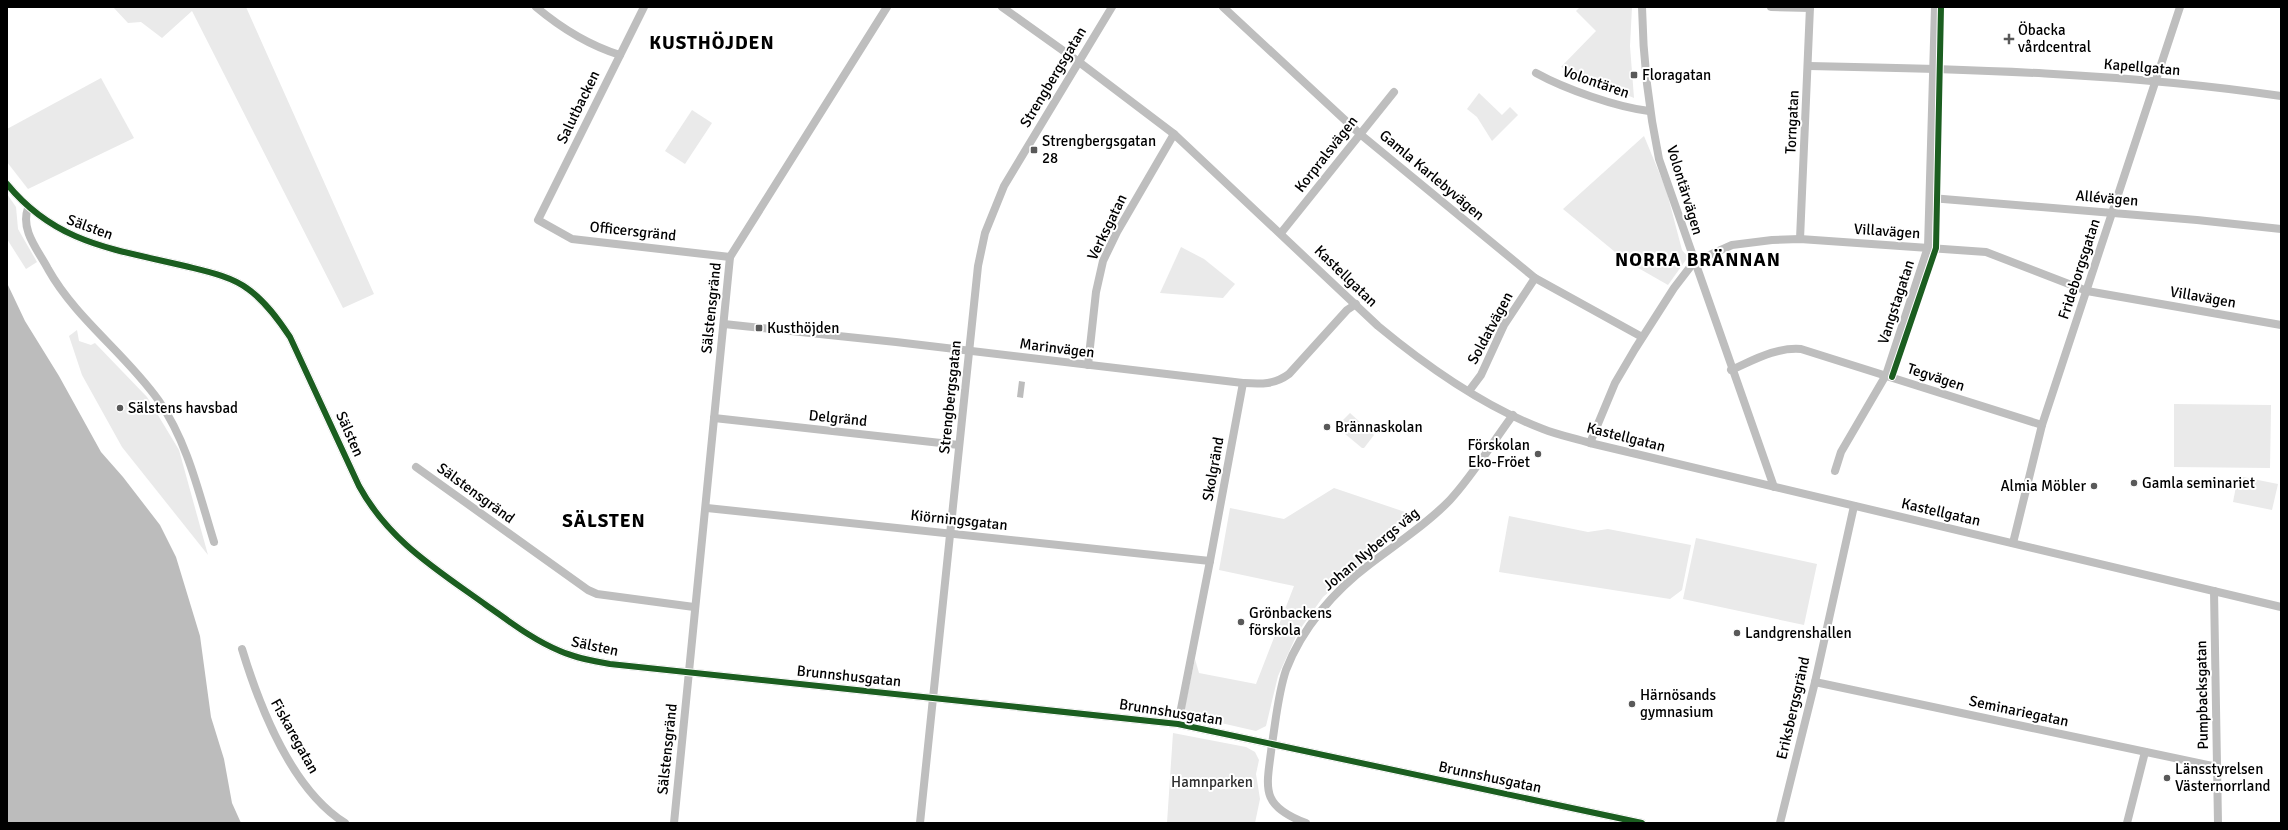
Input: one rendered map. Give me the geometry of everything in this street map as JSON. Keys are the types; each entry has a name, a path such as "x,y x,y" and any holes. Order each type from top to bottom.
{"street":[{"path":"536,7 552,21 583,41 620,55"},
{"name":"Salutbacken","path":"538,220 644,7"},
{"name":"Sälstensgränd","path":"674,823 690,672 694,607 706,508 730,257 887,7"},
{"name":"Kastellgatan","path":"1002,7 1079,62 1174,134 1408,351 1469,391 1513,415 1543,429 1590,443 2281,607"},
{"name":"Strengbergsgatan","path":"920,823 978,266 985,233 994,207 1008,179 1112,7"},
{"name":"Gamla Karlebyvägen","path":"1223,7 1360,134 1534,278 1642,337"},
{"name":"Volontärvägen","path":"1642,7 1643,62 1649,111 1659,159 1731,370 1774,487"},
{"path":"1771,7 1810,8"},
{"name":"Vangstagatan","path":"1835,471 1840,452 1886,375 1928,247 1931,198 1935,7"},
{"name":"Frideborgsgatan","path":"2013,543 2042,425 2180,7"},
{"name":"Torngatan","path":"1800,239 1809,66 1810,8"},
{"name":"Kapellgatan","path":"1809,66 1934,68 2156,81 2281,96"},
{"name":"Volontären","path":"1536,73 1548,80 1630,109 1649,111"},
{"name":"Korpralsvägen","path":"1281,233 1394,92"},
{"name":"Verksgatan","path":"1088,365 1096,292 1103,261 1174,134"},
{"name":"Sälsten","path":"7,184 28,208 57,228 94,244 203,271 247,288 278,318 290,336 359,486 396,538 414,553 519,628 544,644 581,659 690,672"},
{"name":"Allévägen","path":"1931,198 2281,229"},
{"path":"28,208 25,216 27,228 66,296 126,362 158,400 169,417 185,448 214,542"},
{"name":"Officersgränd","path":"538,220 572,239 730,257"},
{"name":"Villavägen","path":"1590,443 1615,383 1642,337 1674,288 1694,262 1732,245 1772,240 1800,239 1986,252 2087,291 2281,325"},
{"name":"Soldatvägen","path":"1469,391 1480,375 1504,326 1534,278"},
{"name":"Marinvägen","path":"724,324 896,342 1243,383 1265,384 1281,379 1289,374 1347,310 1356,304"},
{"name":"Tegvägen","path":"1731,370 1770,353 1788,348 1801,349 2042,425"},
{"name":"Skolgränd","path":"1178,724 1243,383"},
{"name":"Johan Nybergs väg","path":"1306,823 1282,811 1272,801 1267,790 1267,770 1273,730 1286,670 1298,645 1314,620 1333,596 1448,502 1465,483 1513,415"},
{"name":"Delgränd","path":"714,418 959,445"},
{"name":"Sälstensgränd","path":"416,467 588,590 604,596 694,607"},
{"name":"Eriksbergsgränd","path":"1780,823 1815,682 1854,506"},
{"name":"Kiörningsgatan","path":"706,508 1209,560"},
{"name":"Pumpbacksgatan","path":"2214,591 2218,823"},
{"name":"Fiskaregatan","path":"242,649 256,693 278,741 309,789 325,808 345,823"},
{"name":"Brunnshusgatan","path":"690,672 1178,724 1607,819 1642,823"},
{"name":"Seminariegatan","path":"1815,682 2217,767"},
{"path":"2127,823 2144,752"}],"green space":[{"path":"113,7 246,7 374,294 343,308 192,11 162,38 141,22 128,23"},
{"path":"1580,7 1632,7 1630,46 1634,98 1561,67 1596,31 1576,11"},
{"path":"101,78 134,138 28,189 7,162 7,129"},
{"path":"1479,93 1502,115 1510,107 1518,115 1492,141 1477,117 1467,109"},
{"path":"692,110 712,123 685,164 665,151"},
{"path":"1644,136 1666,189 1682,250 1688,257 1668,285 1626,261 1563,209"},
{"path":"7,194 16,207 18,229 37,262 26,269 7,239"},
{"path":"1181,247 1204,259 1235,284 1223,298 1160,293"},
{"path":"77,330 79,341 91,345 95,343 147,397 179,450 208,555 122,447 82,375 69,336"},
{"path":"2174,404 2271,405 2270,468 2174,467"},
{"path":"1350,413 1374,435 1364,448 1362,448 1338,428 1338,425"},
{"path":"2238,476 2278,484 2272,510 2233,502"},
{"path":"1334,488 1417,516 1323,597 1298,632 1278,676 1266,726 1256,731 1186,715 1184,711 1195,659 1199,673 1256,684 1294,586 1219,570 1230,508 1284,519"},
{"path":"1509,516 1588,532 1608,529 1691,545 1682,590 1670,599 1499,572"},
{"path":"1696,538 1817,564 1804,625 1683,599"},
{"name":"Hamnparken","path":"1173,733 1246,747 1255,752 1259,760 1256,774 1260,799 1255,823 1167,823"}],"shaded area":[{"path":"7,283 25,321 59,376 101,452 123,477 160,525 176,557 200,636 211,717 224,759 232,803 241,823 7,823"},
{"path":"1019,381 1025,382 1023,398 1017,397"}],"cycle path":[{"path":"1892,377 1936,248 1941,7"},
{"path":"7,184 26,204 46,220 66,232 110,248 218,274 241,284 260,299 290,337 359,486 384,523 415,553 449,579 512,624 550,647 585,659 610,664 1178,724 1642,823"}],"place":[{"name":"Öbacka vårdcentral","path":"2009,39"},
{"name":"Floragatan","path":"1634,75"},
{"name":"Strengbergsgatan 28","path":"1034,150"},
{"name":"Kusthöjden","path":"759,328"},
{"name":"Sälstens havsbad","path":"120,408"},
{"name":"Brännaskolan","path":"1327,427"},
{"name":"Förskolan Eko-Fröet","path":"1538,454"},
{"name":"Gamla seminariet","path":"2134,483"},
{"name":"Almia Möbler","path":"2094,486"},
{"name":"Grönbackens förskola","path":"1241,622"},
{"name":"Landgrenshallen","path":"1737,633"},
{"name":"Härnösands gymnasium","path":"1632,704"},
{"name":"Länsstyrelsen Västernorrland","path":"2167,778"}],"district":[{"name":"KUSTHÖJDEN","path":"712,42"},
{"name":"NORRA BRÄNNAN","path":"1698,259"},
{"name":"SÄLSTEN","path":"604,520"}]}
